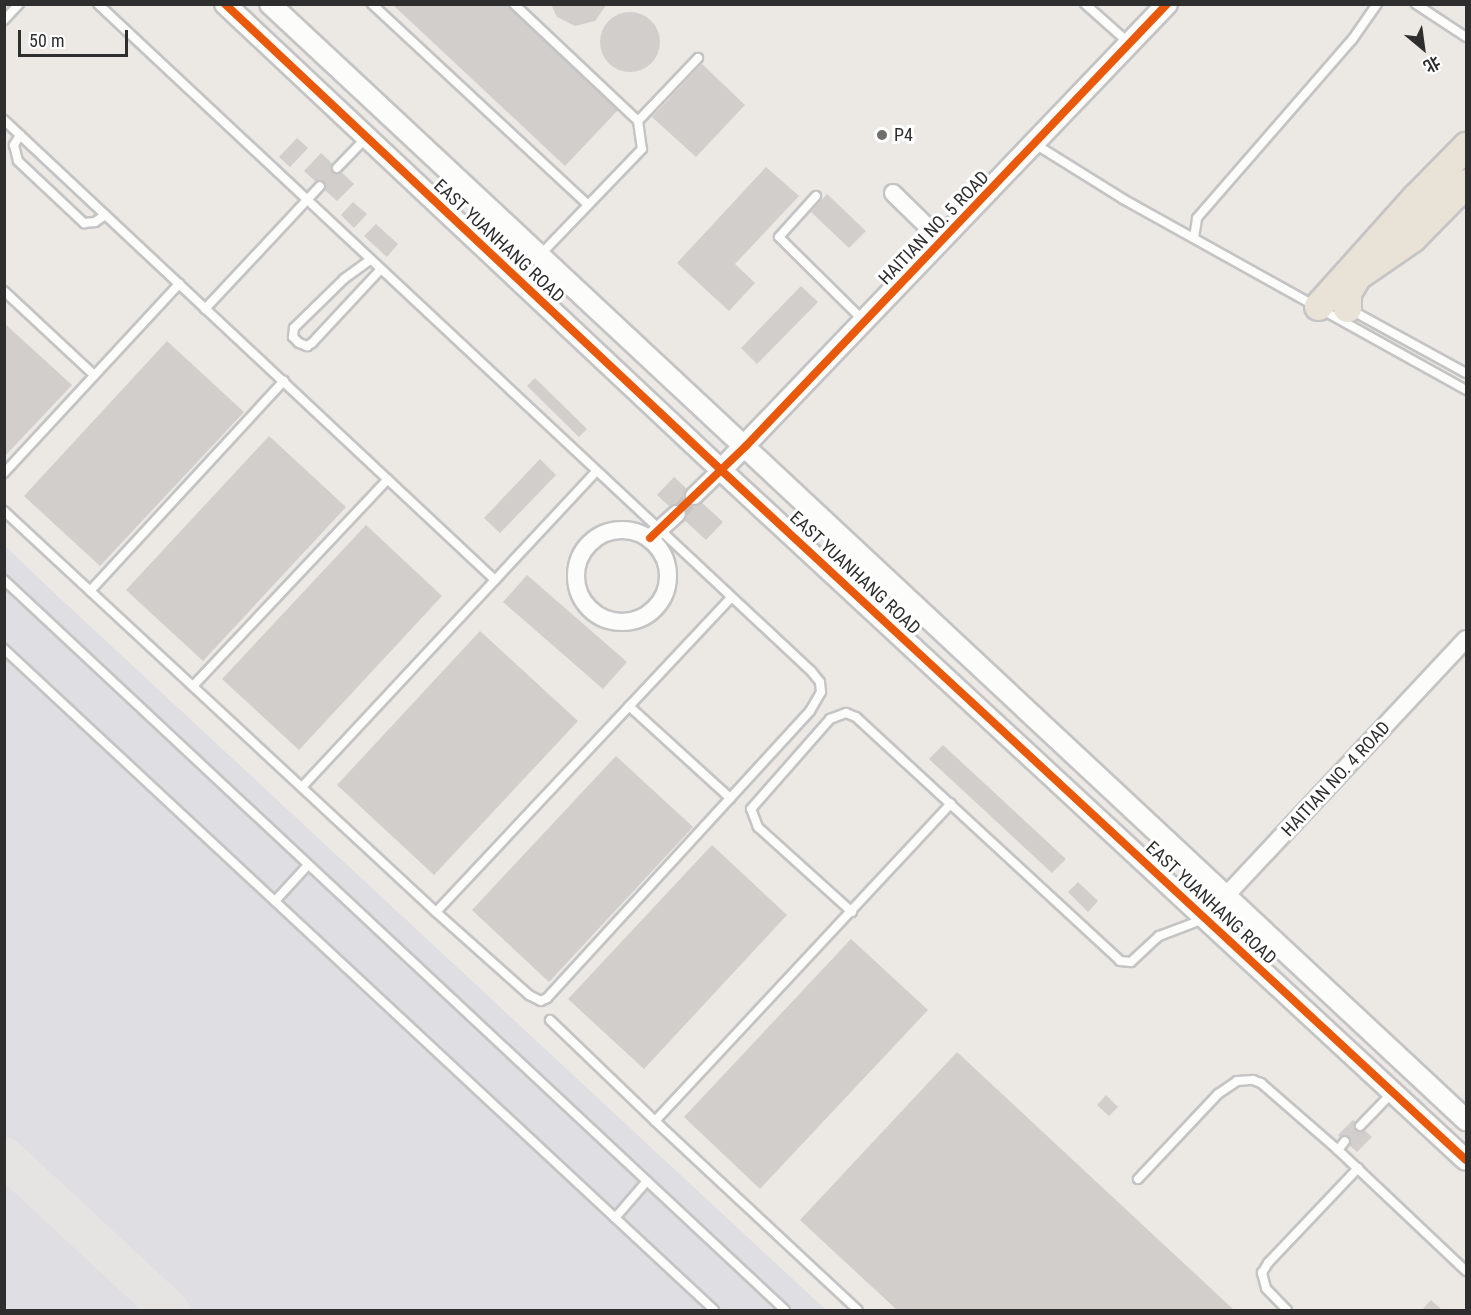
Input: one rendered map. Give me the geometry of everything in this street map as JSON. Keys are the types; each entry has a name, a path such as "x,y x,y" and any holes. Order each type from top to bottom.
{"highway":[{"path":"1318,306 1415,198 1467,146"},
{"path":"1347,308 1347,293 1357,276 1413,238 1467,183"}],"street":[{"name":"EAST YUANHANG ROAD","path":"225,4 721,470 1467,1160"},
{"name":"EAST YUANHANG ROAD","path":"270,4 1467,1120"},
{"name":"HAITIAN NO. 5 ROAD","path":"721,470 1167,4"},
{"path":"893,193 942,241"},
{"path":"694,496 721,470"},
{"path":"655,533 669,573 665,593 654,610 636,620 619,623 603,619 589,610 580,596 575,580 577,563 585,547 598,535 616,529 655,533 677,514"},
{"name":"HAITIAN NO. 4 ROAD","path":"1205,918 1467,639"}],"lane":[{"path":"4,20 19,4"},
{"path":"4,511 436,912 529,995 541,1001 547,998 810,711 821,692 820,682 811,671 732,597 655,533 597,471 98,4"},
{"path":"372,4 588,205"},
{"path":"513,4 638,121 642,149 540,255"},
{"path":"1085,4 1130,44"},
{"path":"1194,238 1197,218 1353,40 1377,4"},
{"path":"1416,4 1467,37"},
{"path":"638,121 698,58"},
{"path":"4,120 495,580"},
{"path":"20,135 16,140 14,150 18,161 84,223 90,224 105,214"},
{"path":"337,168 366,137"},
{"path":"1035,144 1123,199 1467,390"},
{"path":"205,309 320,186"},
{"path":"816,196 779,237 865,322"},
{"path":"370,260 344,279 294,328 293,337 299,343 307,346 312,343 381,269"},
{"path":"4,473 179,284"},
{"path":"4,291 94,375"},
{"path":"1347,308 1467,373"},
{"path":"90,591 284,381"},
{"path":"302,787 597,471"},
{"path":"193,686 388,479"},
{"path":"4,580 785,1311"},
{"path":"436,912 732,597"},
{"path":"4,649 714,1311"},
{"path":"629,706 730,798"},
{"path":"852,912 758,827 751,815 754,805 830,719 841,713 856,717 1120,961 1131,962 1159,936 1205,918"},
{"path":"655,1121 951,804"},
{"path":"275,901 308,865"},
{"path":"550,1020 858,1311"},
{"path":"1138,1179 1227,1086 1245,1079 1261,1083 1358,1168 1467,1271"},
{"path":"1360,1126 1393,1092"},
{"path":"1338,1150 1345,1141"},
{"path":"1287,1311 1266,1288 1262,1273 1268,1263 1358,1168"},
{"path":"615,1218 646,1181"}],"shaded area":[{"path":"4,545 49,588 826,1310 5,1310"}],"building":[{"path":"392,4 505,4 618,110 565,166"},
{"path":"551,4 607,4 595,21 575,26 557,17"},
{"path":"630,12 647,17 655,25 660,42 655,59 647,67 630,72 613,67 605,59 600,42 605,25 613,17"},
{"path":"702,64 745,105 696,157 652,117"},
{"path":"297,138 308,148 290,167 279,157"},
{"path":"321,153 354,184 337,201 304,171"},
{"path":"766,167 799,196 735,264 755,283 729,311 677,263"},
{"path":"827,194 866,231 849,248 811,212"},
{"path":"353,202 367,214 354,228 341,215"},
{"path":"376,224 398,244 387,257 364,236"},
{"path":"801,286 818,302 757,364 741,348"},
{"path":"4,323 72,385 4,457"},
{"path":"167,341 244,412 100,566 24,496"},
{"path":"535,378 587,429 579,437 527,386"},
{"path":"269,436 346,507 203,661 126,590"},
{"path":"540,459 556,475 500,533 484,518"},
{"path":"674,477 723,522 706,540 657,495"},
{"path":"366,525 442,596 299,750 222,679"},
{"path":"527,575 627,662 603,689 503,602"},
{"path":"480,631 578,721 434,875 337,785"},
{"path":"943,745 1066,859 1052,873 929,759"},
{"path":"616,756 693,827 549,982 472,910"},
{"path":"712,845 787,915 644,1069 568,999"},
{"path":"1078,882 1098,901 1088,912 1068,892"},
{"path":"851,939 928,1010 760,1189 684,1117"},
{"path":"957,1052 1234,1310 897,1310 800,1220"},
{"path":"1106,1095 1118,1107 1109,1116 1097,1105"},
{"path":"1353,1120 1372,1137 1357,1152 1338,1135"},
{"path":"1431,1300 1442,1310 1422,1310"}],"taxiway":[{"path":"4,1156 170,1310"}],"tunnel":[{"path":"677,514 694,496"}],"cycle path":[{"path":"225,4 721,470 1466,1160"},
{"path":"650,538 745,447 1167,4"}],"place":[{"name":"P4","path":"882,135"}]}
